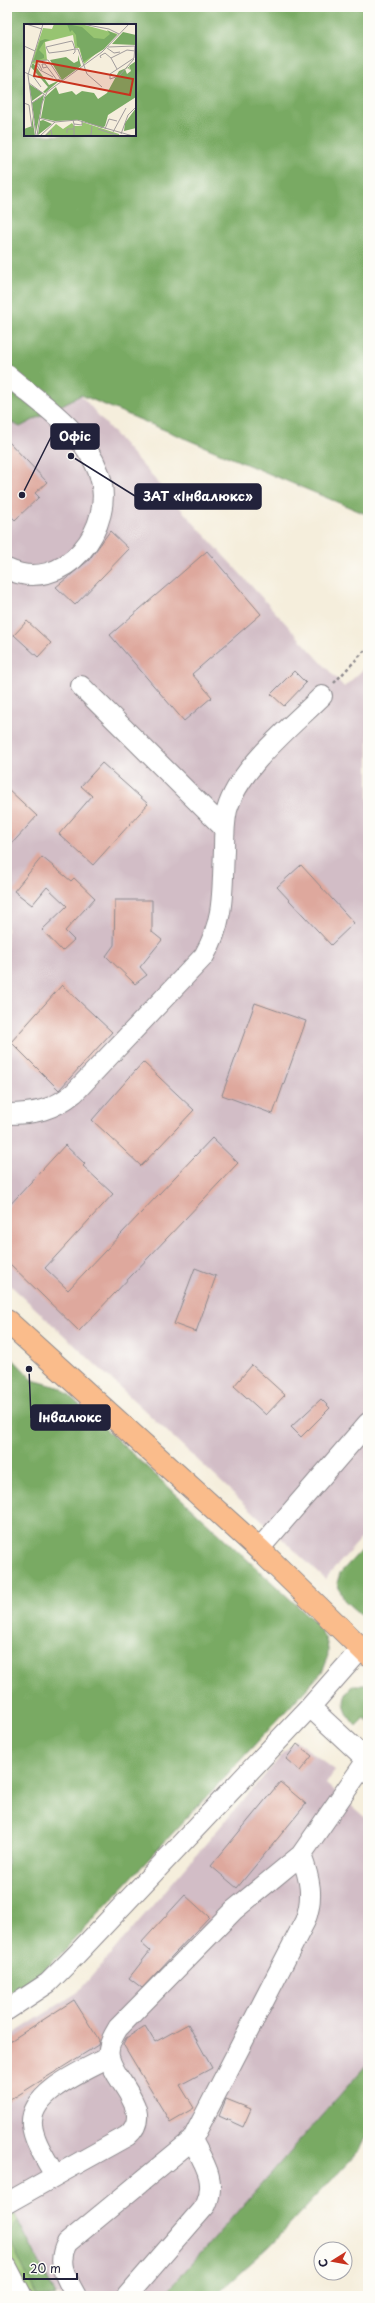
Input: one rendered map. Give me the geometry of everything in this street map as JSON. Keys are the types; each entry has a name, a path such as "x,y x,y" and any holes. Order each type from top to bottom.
{"main road":[{"path":"7,1321 259,1549 365,1652"}],"street":[{"path":"7,374 70,429 82,443 99,473 103,491 103,508 100,524 92,538 68,563 56,569 35,575 25,575 7,569"},
{"path":"81,686 224,828"},
{"path":"7,1114 38,1113 63,1103 80,1088 204,956 214,939 219,924 224,828 227,810 242,779 322,696"},
{"path":"259,1549 368,1423"},
{"path":"7,2010 48,1983 75,1956 310,1707 365,1652"},
{"path":"7,2203 127,2136 136,2127 137,2111 109,2057 114,2034 123,2022 234,1910 301,1855 368,1760 310,1707"},
{"path":"76,2296 61,2264 63,2249 67,2243 192,2140 306,1921 310,1909 311,1885 301,1855"},
{"path":"55,2176 34,2134 33,2116 36,2108 42,2099 59,2085 109,2057"},
{"path":"127,2296 200,2214 210,2196 210,2177 192,2140"},
{"path":"7,2267 22,2296"}],"path":[{"path":"322,696 368,647"}],"shaded area":[{"path":"7,312 189,518 344,687 368,665 368,1531 325,1579 7,1282"},
{"path":"295,1740 335,1770 326,1784 368,1820 368,2063 163,2296 56,2296 7,2199 7,2038 78,1992"}],"green space":[{"path":"7,7 368,7 368,515 81,395 20,427 7,420"},
{"path":"7,1353 33,1380 61,1388 315,1622 326,1640 328,1652 322,1672 58,1957 40,1974 7,1994"},
{"path":"368,1543 368,1622 344,1600 337,1583 340,1573"},
{"path":"354,1685 368,1685 368,1721 364,1718 356,1726 346,1711 344,1705 346,1694"},
{"path":"368,2063 368,2132 358,2152 270,2246 214,2296 163,2296"},
{"path":"7,2199 56,2296 7,2296"},
{"path":"18,2221 56,2296 37,2296 7,2234"}],"building":[{"path":"7,440 47,482 35,493 39,497 15,520 7,512"},
{"path":"110,531 129,549 75,605 56,587 89,560"},
{"path":"207,551 261,614 192,674 212,697 184,721 110,635"},
{"path":"27,621 51,643 38,657 14,635"},
{"path":"294,671 306,683 284,706 271,694"},
{"path":"102,763 148,804 93,865 59,834 92,796 81,786"},
{"path":"7,788 37,816 7,849"},
{"path":"42,857 71,881 74,878 95,898 65,931 74,940 62,951 42,930 67,906 47,887 32,905 14,891"},
{"path":"301,865 354,923 331,945 277,887"},
{"path":"115,900 152,900 152,932 162,940 140,967 147,975 135,984 106,956 114,945"},
{"path":"62,985 112,1032 59,1090 11,1042"},
{"path":"255,1003 306,1021 273,1114 222,1095"},
{"path":"143,1062 194,1110 141,1166 92,1120"},
{"path":"212,1138 238,1163 79,1331 7,1261 7,1208 65,1145 85,1164 83,1166 113,1194 45,1268 68,1290"},
{"path":"195,1268 216,1276 196,1332 174,1324"},
{"path":"252,1365 285,1395 266,1415 234,1386"},
{"path":"321,1399 330,1408 301,1437 291,1427"},
{"path":"297,1744 312,1756 300,1771 286,1759"},
{"path":"280,1782 306,1804 237,1888 211,1866"},
{"path":"185,1895 209,1917 142,1988 129,1978 150,1951 141,1943"},
{"path":"74,2000 99,2040 98,2045 7,2102 7,2043"},
{"path":"188,2024 212,2068 180,2085 194,2108 170,2122 123,2044 126,2038 145,2026 155,2042"},
{"path":"226,2099 251,2109 243,2127 219,2116"}],"place":[{"name":"ЗАТ «Інвалюкс»","path":"71,456"},
{"name":"Офіс","path":"22,495"},
{"name":"Інвалюкс","path":"29,1369"}]}
